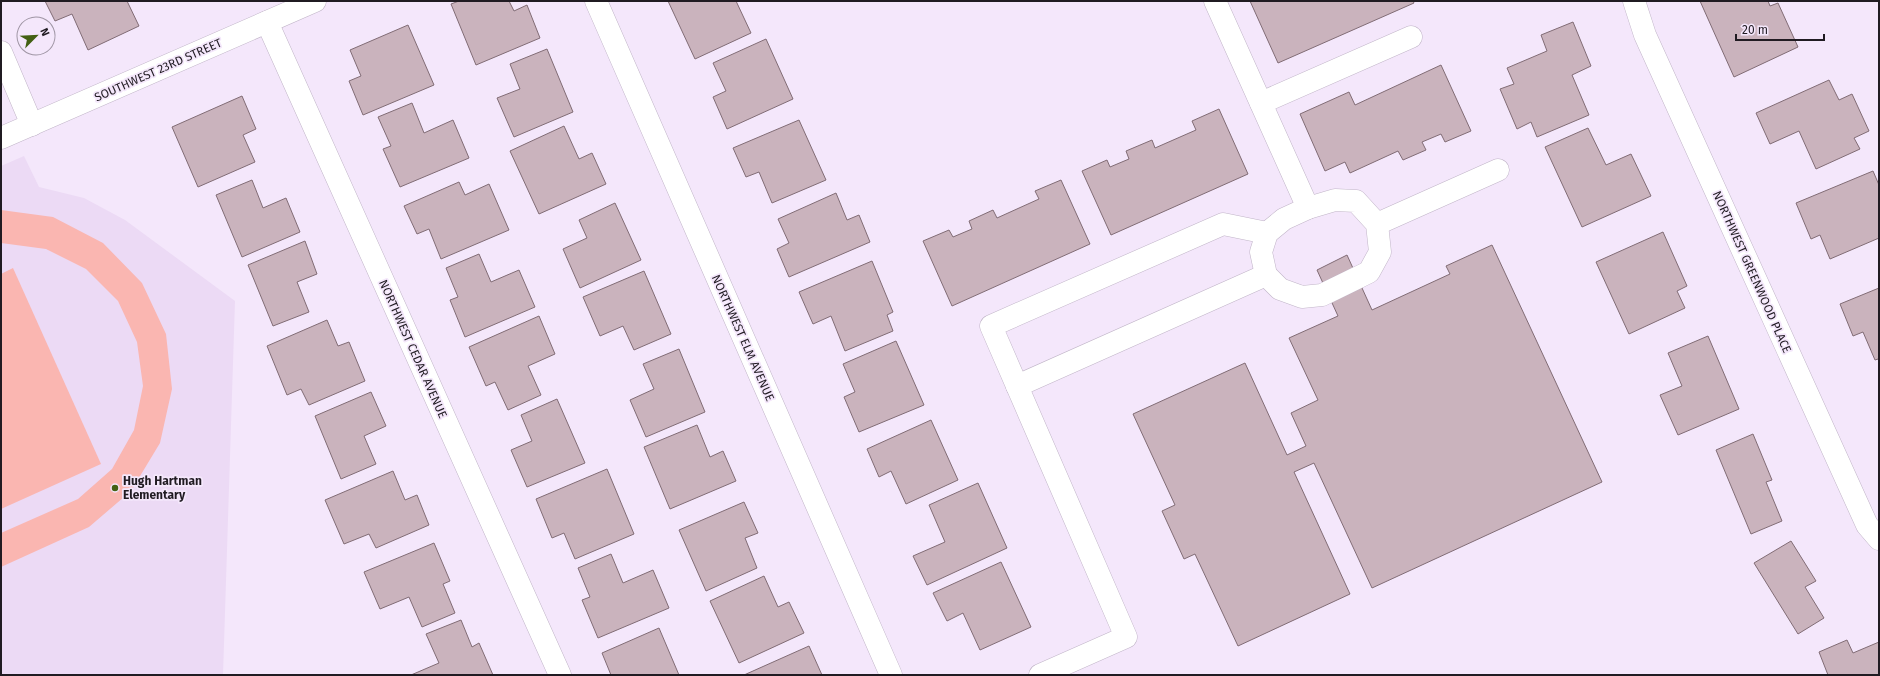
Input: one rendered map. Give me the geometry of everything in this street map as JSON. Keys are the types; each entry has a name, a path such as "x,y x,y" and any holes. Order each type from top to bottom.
{"street":[{"name":"SOUTHWEST 23RD STREET","path":"1,138 315,1"},
{"name":"NORTHWEST ELM AVENUE","path":"596,1 891,675"},
{"path":"1215,1 1308,208"},
{"name":"NORTHWEST GREENWOOD PLACE","path":"1634,1 1645,35 1867,525 1879,539"},
{"name":"NORTHWEST CEDAR AVENUE","path":"267,22 560,675"},
{"path":"1261,103 1411,37"},
{"path":"1,52 32,124"},
{"path":"1377,224 1498,170"},
{"path":"1335,200 1356,201 1377,224 1380,252 1369,272 1342,286 1322,295 1302,296 1280,290 1266,276 1261,252 1267,233 1284,219 1308,208 1335,200"},
{"path":"1040,675 1126,637 991,326 1223,224 1267,233"},
{"path":"1017,386 1266,276"}],"shaded area":[{"name":"Hugh Hartman Elementary","path":"24,156 39,187 84,198 125,220 235,301 223,675 1,675 1,166"},
{"path":"1,210 53,217 103,243 142,283 166,334 172,389 160,443 131,491 89,527 1,567 1,533 78,499 112,469 134,430 143,386 137,342 118,301 86,269 46,249 1,243"},
{"path":"13,268 101,464 1,509 1,274"}],"building":[{"path":"45,1 127,1 139,26 88,50 72,14 56,21 56,16 52,16"},
{"path":"459,1 509,1 514,11 527,5 540,38 476,65 451,4"},
{"path":"668,1 736,1 751,33 695,59"},
{"path":"1250,1 1413,1 1414,3 1278,63"},
{"path":"1700,1 1768,1 1770,6 1778,3 1798,47 1734,77"},
{"path":"1573,22 1591,66 1572,75 1589,115 1537,137 1531,122 1517,129 1500,89 1514,84 1507,68 1547,51 1541,35"},
{"path":"408,25 434,85 363,115 349,81 361,76 350,50"},
{"path":"766,39 793,99 727,129 713,97 726,91 713,63"},
{"path":"547,49 573,112 514,137 497,98 520,89 510,64"},
{"path":"1441,65 1471,131 1445,142 1441,134 1422,142 1426,150 1403,160 1398,151 1350,173 1345,162 1325,171 1300,114 1349,92 1355,105"},
{"path":"1829,80 1839,100 1852,94 1869,131 1854,138 1860,149 1816,169 1799,131 1770,144 1756,113"},
{"path":"242,96 256,129 243,135 255,162 198,187 172,127"},
{"path":"412,103 424,133 453,120 469,158 400,187 383,149 391,146 378,117"},
{"path":"1219,109 1248,174 1111,235 1082,171 1107,160 1110,167 1129,159 1126,151 1152,140 1155,148 1196,130 1192,121"},
{"path":"799,120 826,180 772,203 759,172 746,177 733,148"},
{"path":"564,126 579,159 592,153 606,184 539,214 510,151"},
{"path":"1588,128 1606,165 1631,154 1651,196 1582,227 1545,147"},
{"path":"1873,171 1879,185 1879,238 1830,259 1820,235 1811,239 1796,203"},
{"path":"252,180 263,208 286,198 300,232 242,257 216,195"},
{"path":"1061,180 1090,244 952,306 923,241 949,230 953,237 972,229 969,221 993,210 997,218 1039,199 1035,191"},
{"path":"459,182 465,195 489,184 509,230 441,259 429,229 417,234 404,206"},
{"path":"836,193 847,220 859,215 870,242 789,277 777,249 789,243 778,219"},
{"path":"615,203 641,260 580,288 563,249 587,238 579,220"},
{"path":"1663,232 1687,286 1677,291 1685,308 1629,334 1596,262"},
{"path":"305,241 317,274 297,282 309,312 273,326 248,265"},
{"path":"1492,245 1602,482 1372,588 1314,463 1294,472 1350,594 1238,646 1195,554 1184,559 1162,511 1175,505 1133,414 1245,363 1287,455 1306,446 1291,413 1318,400 1289,338 1338,316 1317,270 1347,255 1372,310 1450,274 1446,266"},
{"path":"479,254 491,282 519,270 535,307 465,337 450,300 458,297 446,268"},
{"path":"872,261 893,312 887,315 893,331 845,351 831,316 813,324 799,292"},
{"path":"644,271 671,334 634,350 623,326 600,336 583,297"},
{"path":"1879,288 1879,361 1878,359 1875,360 1863,332 1853,336 1840,304"},
{"path":"539,316 555,354 528,366 541,395 508,410 495,382 486,386 469,347"},
{"path":"327,320 338,346 349,342 365,381 309,405 301,389 287,395 267,346"},
{"path":"1708,336 1739,409 1678,435 1660,395 1682,386 1668,353"},
{"path":"896,341 924,405 859,432 844,397 855,392 843,364"},
{"path":"679,349 705,412 646,437 630,400 654,389 643,364"},
{"path":"371,392 386,426 364,436 376,464 341,479 315,416"},
{"path":"557,399 585,463 527,487 511,450 532,441 521,415"},
{"path":"931,420 958,480 906,504 891,471 879,477 867,449"},
{"path":"697,425 710,457 723,451 736,481 670,509 644,447"},
{"path":"1753,434 1772,480 1766,482 1782,521 1751,534 1716,450"},
{"path":"607,469 634,534 575,559 564,533 552,538 536,499"},
{"path":"393,471 405,500 417,495 429,525 376,548 369,534 344,544 325,500"},
{"path":"978,483 1007,548 927,585 913,556 945,542 929,505"},
{"path":"744,502 758,533 745,538 757,568 706,591 679,530"},
{"path":"1791,541 1816,581 1805,587 1824,618 1798,634 1754,563"},
{"path":"434,543 450,581 443,584 455,613 422,627 409,597 380,609 364,572"},
{"path":"611,554 623,583 653,570 669,608 598,638 582,600 590,597 578,568"},
{"path":"1001,562 1031,627 980,650 963,613 947,621 933,593"},
{"path":"764,576 778,607 789,602 804,633 739,663 710,601"},
{"path":"461,620 472,647 479,643 493,675 411,675 439,663 426,634"},
{"path":"659,628 679,675 611,675 602,653"},
{"path":"1847,640 1853,653 1879,642 1879,675 1828,675 1819,652"},
{"path":"809,646 822,675 744,675"}],"place":[{"name":"Hugh Hartman Elementary","path":"115,488"}]}
